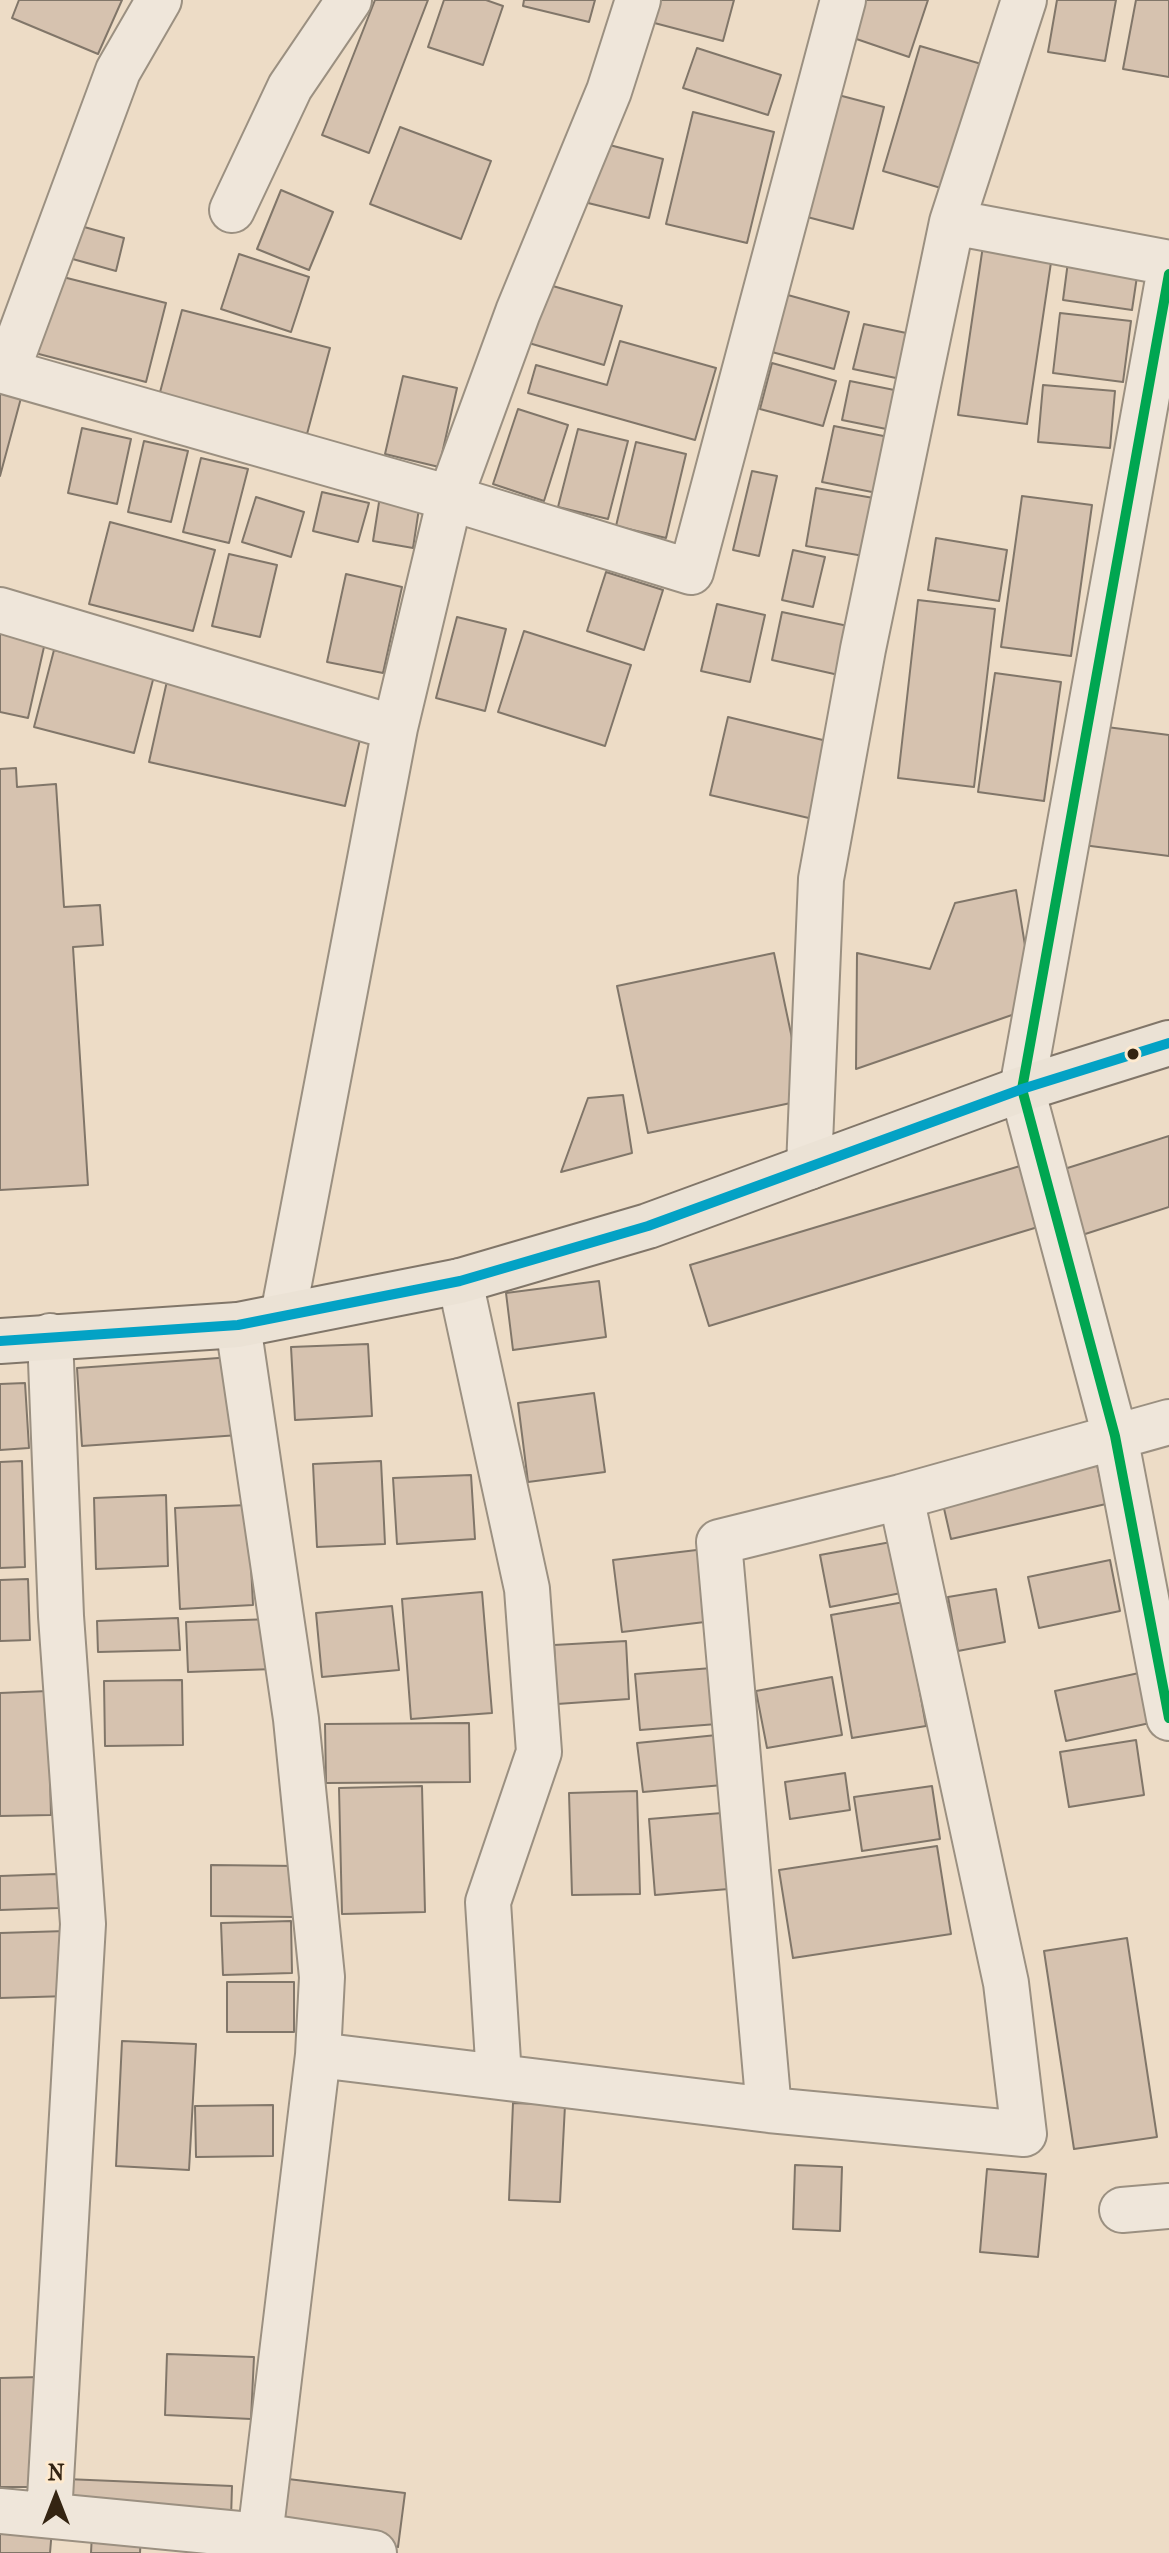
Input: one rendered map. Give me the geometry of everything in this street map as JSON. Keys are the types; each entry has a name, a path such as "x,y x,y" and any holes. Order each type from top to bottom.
{"main road":[{"path":"0,1341 238,1325 460,1281 648,1226 1022,1089 1169,1043"}],"street":[{"path":"159,0 118,71 3,371 450,498 691,572 843,0"},
{"path":"232,210 290,87 349,0"},
{"path":"283,1315 395,728 450,498 518,312 609,91 638,0"},
{"path":"809,1167 821,879 866,634 952,222 1024,0"},
{"path":"952,222 1169,263"},
{"path":"1169,274 1022,1089 1115,1436 1169,1718"},
{"path":"0,610 395,728"},
{"path":"460,1281 527,1589 539,1752 488,1902 499,2077"},
{"path":"238,1325 296,1719 322,1977 318,2055 260,2536"},
{"path":"49,2515 83,1924 61,1616 50,1336"},
{"path":"769,2110 719,1542 901,1497 1169,1422"},
{"path":"318,2055 769,2110 1024,2134 1006,1983 901,1497"},
{"path":"1122,2210 1169,2206"},
{"path":"0,2511 260,2536 374,2553"}],"building":[{"path":"19,0 122,0 98,54 12,18"},
{"path":"375,0 428,0 369,153 322,135"},
{"path":"444,0 486,0 503,6 483,65 428,47"},
{"path":"524,0 595,0 589,22 523,6"},
{"path":"649,0 734,0 723,41 643,20"},
{"path":"848,0 928,0 909,57 836,32"},
{"path":"1057,0 1116,0 1105,61 1048,52"},
{"path":"1136,0 1169,0 1169,77 1123,69"},
{"path":"920,46 995,68 958,193 883,171"},
{"path":"697,48 781,75 768,115 683,88"},
{"path":"823,91 884,107 853,229 792,213"},
{"path":"693,112 774,132 747,243 666,224"},
{"path":"400,127 491,161 461,239 370,204"},
{"path":"602,143 663,159 649,218 588,203"},
{"path":"281,190 333,212 309,270 257,249"},
{"path":"77,225 124,238 116,271 69,258"},
{"path":"984,239 1053,249 1027,424 958,415"},
{"path":"239,254 309,277 291,332 221,309"},
{"path":"1069,254 1139,263 1132,310 1063,300"},
{"path":"55,275 166,303 146,382 35,353"},
{"path":"539,282 622,306 604,365 522,341"},
{"path":"777,292 849,312 834,369 761,349"},
{"path":"182,310 330,348 307,434 159,396"},
{"path":"1060,313 1131,321 1123,382 1053,373"},
{"path":"864,324 925,337 915,382 853,369"},
{"path":"620,341 716,368 695,440 528,393 536,365 607,385"},
{"path":"772,363 836,381 823,426 760,409"},
{"path":"403,376 457,388 439,467 385,454"},
{"path":"850,381 909,393 901,432 842,420"},
{"path":"1043,385 1115,391 1110,448 1038,442"},
{"path":"0,392 21,398 0,476"},
{"path":"518,409 568,425 544,501 493,484"},
{"path":"834,426 903,440 892,496 822,482"},
{"path":"82,428 131,439 117,504 68,493"},
{"path":"578,429 628,441 608,519 558,507"},
{"path":"144,441 188,451 171,522 128,512"},
{"path":"636,442 686,454 666,538 616,526"},
{"path":"201,458 248,469 229,543 183,532"},
{"path":"752,471 777,476 759,556 733,550"},
{"path":"816,488 885,500 875,558 806,546"},
{"path":"322,492 369,503 358,542 313,531"},
{"path":"380,496 420,502 413,548 373,541"},
{"path":"1022,496 1092,505 1071,656 1001,647"},
{"path":"256,497 304,512 291,557 242,542"},
{"path":"110,522 215,550 193,631 89,604"},
{"path":"936,538 1007,550 999,601 928,590"},
{"path":"793,550 825,557 813,607 782,600"},
{"path":"229,554 277,565 260,637 212,626"},
{"path":"606,572 663,590 644,650 587,631"},
{"path":"346,574 402,587 383,673 327,662"},
{"path":"918,600 995,609 974,787 898,778"},
{"path":"717,604 765,615 750,682 701,671"},
{"path":"782,612 862,629 852,678 772,660"},
{"path":"457,617 506,629 485,711 436,698"},
{"path":"0,628 46,638 28,718 0,712"},
{"path":"524,631 631,665 605,746 498,712"},
{"path":"54,650 154,676 134,753 34,727"},
{"path":"995,673 1061,682 1044,801 978,792"},
{"path":"167,681 363,726 345,806 149,762"},
{"path":"728,717 831,742 813,819 710,795"},
{"path":"1091,725 1169,735 1169,856 1075,844"},
{"path":"16,768 17,787 56,784 64,907 100,905 103,945 73,947 88,1185 0,1190 0,769"},
{"path":"1016,890 1035,1007 856,1069 857,953 930,969 955,903"},
{"path":"774,953 805,1100 648,1133 617,986"},
{"path":"623,1095 632,1153 561,1172 588,1098"},
{"path":"1169,1136 1169,1207 1079,1236 1058,1171"},
{"path":"1020,1166 1038,1227 709,1326 690,1265"},
{"path":"599,1281 606,1337 513,1350 506,1293"},
{"path":"368,1344 372,1416 295,1420 291,1347"},
{"path":"233,1357 239,1435 82,1446 77,1368"},
{"path":"25,1383 29,1448 0,1450 0,1384"},
{"path":"594,1393 605,1472 528,1482 518,1403"},
{"path":"1095,1456 1106,1504 951,1539 940,1491"},
{"path":"22,1461 25,1567 0,1568 0,1462"},
{"path":"381,1461 385,1544 317,1547 313,1464"},
{"path":"471,1475 475,1539 397,1544 393,1478"},
{"path":"166,1495 168,1566 96,1569 94,1498"},
{"path":"248,1505 253,1605 180,1609 175,1508"},
{"path":"891,1542 901,1593 830,1607 820,1555"},
{"path":"705,1549 713,1621 622,1632 613,1560"},
{"path":"1110,1560 1120,1611 1039,1628 1028,1577"},
{"path":"28,1579 30,1640 0,1641 0,1580"},
{"path":"996,1589 1005,1642 958,1651 948,1597"},
{"path":"482,1592 492,1713 411,1719 402,1599"},
{"path":"904,1602 926,1726 852,1738 831,1615"},
{"path":"392,1606 399,1670 322,1677 316,1613"},
{"path":"178,1618 180,1650 98,1652 97,1621"},
{"path":"272,1619 274,1669 188,1672 186,1622"},
{"path":"626,1641 629,1699 557,1704 554,1645"},
{"path":"712,1668 717,1724 640,1730 635,1674"},
{"path":"1139,1673 1150,1723 1066,1741 1055,1691"},
{"path":"832,1677 842,1735 767,1748 756,1691"},
{"path":"182,1680 183,1745 105,1746 104,1681"},
{"path":"48,1691 51,1815 0,1816 0,1693"},
{"path":"469,1723 470,1782 326,1783 325,1724"},
{"path":"717,1735 723,1785 643,1792 637,1743"},
{"path":"1136,1740 1144,1795 1069,1807 1060,1752"},
{"path":"845,1773 850,1810 790,1819 785,1782"},
{"path":"422,1786 425,1912 342,1914 339,1788"},
{"path":"932,1786 940,1839 862,1851 854,1797"},
{"path":"637,1791 640,1894 572,1895 569,1793"},
{"path":"734,1812 741,1888 655,1895 649,1819"},
{"path":"937,1846 951,1934 793,1958 779,1870"},
{"path":"211,1865 297,1866 296,1917 211,1916"},
{"path":"57,1874 59,1908 0,1910 0,1876"},
{"path":"291,1921 292,1973 223,1975 221,1923"},
{"path":"66,1931 69,1996 0,1998 0,1933"},
{"path":"1127,1938 1157,2137 1074,2149 1044,1951"},
{"path":"227,1982 294,1982 294,2032 227,2032"},
{"path":"122,2041 196,2044 189,2170 116,2166"},
{"path":"513,2103 565,2105 560,2202 509,2200"},
{"path":"273,2105 273,2156 196,2157 195,2106"},
{"path":"795,2165 842,2167 840,2231 793,2229"},
{"path":"987,2169 1046,2174 1038,2257 980,2252"},
{"path":"167,2354 254,2357 251,2419 165,2415"},
{"path":"40,2377 41,2487 0,2487 0,2378"},
{"path":"66,2479 232,2486 231,2519 65,2512"},
{"path":"288,2479 405,2493 398,2547 281,2533"},
{"path":"0,2526 52,2529 50,2553 0,2553"},
{"path":"92,2533 141,2535 140,2553 91,2553"}],"transit line":[{"path":"1169,274 1022,1089 1115,1436 1169,1718"},
{"path":"0,1341 238,1325 460,1281 648,1226 1022,1089 1169,1043"}]}
